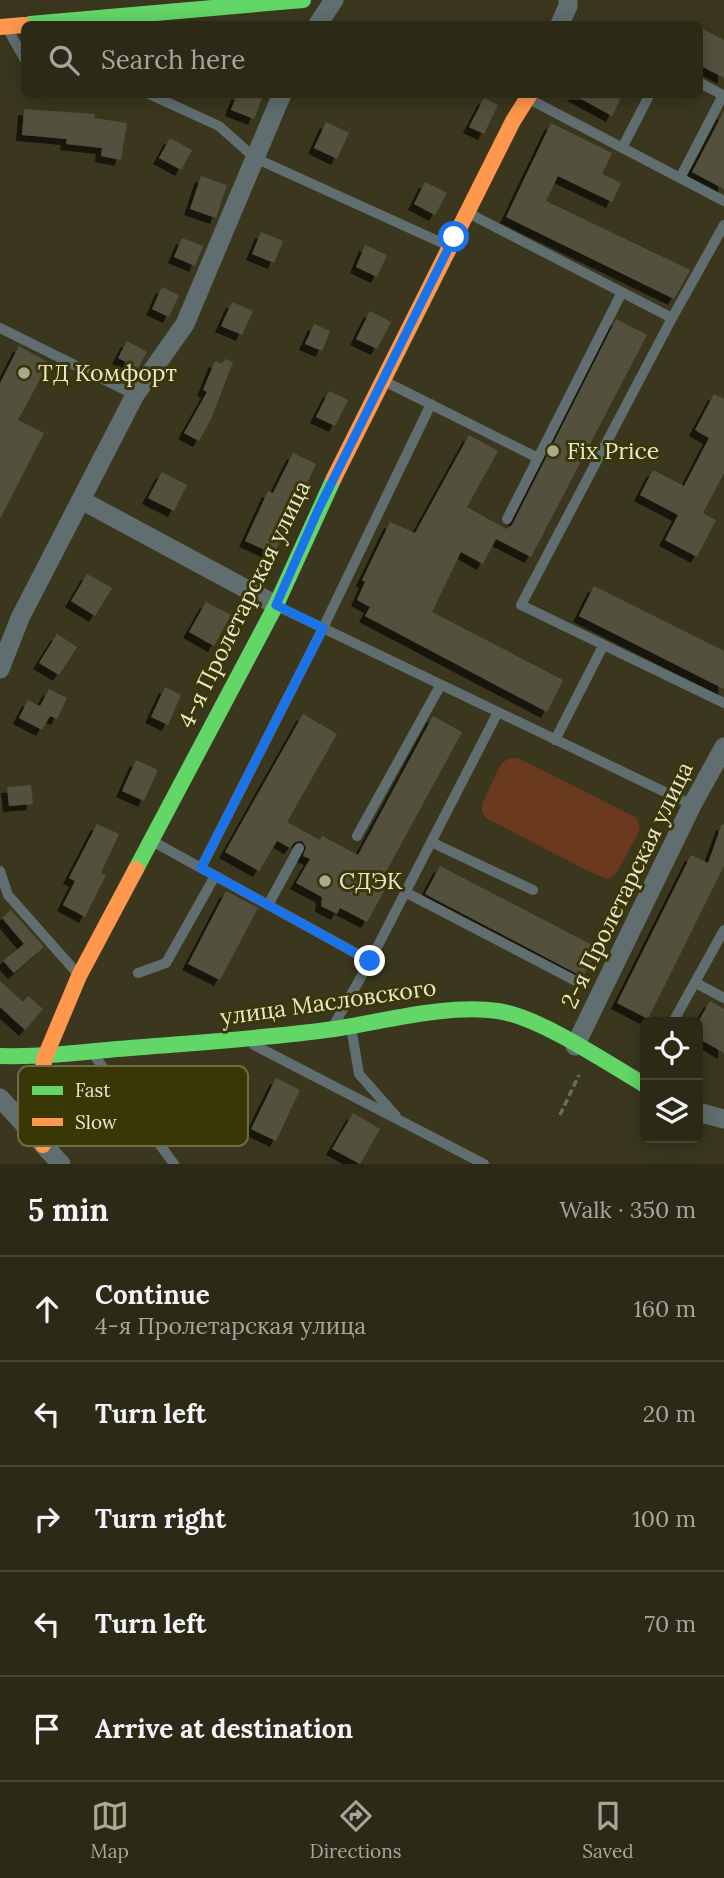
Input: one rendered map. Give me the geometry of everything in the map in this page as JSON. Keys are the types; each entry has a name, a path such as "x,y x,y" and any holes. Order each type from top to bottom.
{"street":[{"path":"53,21 115,13 303,0"},
{"path":"320,21 334,0"},
{"path":"561,21 568,0"},
{"path":"3,27 21,25"},
{"path":"0,670 20,618 135,396 185,324 280,98"},
{"name":"4-я Пролетарская улица","path":"43,1066 79,976 276,605 319,508 513,121 528,98"},
{"path":"81,500 276,605"},
{"name":"2-я Пролетарская улица","path":"575,1046 692,805 724,747"},
{"name":"улица Масловского","path":"0,1056 45,1057 242,1039 332,1029 461,1009 499,1011 538,1024 640,1078"},
{"path":"0,1098 18,1118"},
{"path":"703,1113 724,1119"},
{"path":"44,1146 61,1164"}],"lane":[{"path":"3,27 21,54"},
{"path":"680,178 723,95 703,85"},
{"path":"158,98 219,126 256,158 450,246"},
{"path":"531,98 724,201"},
{"path":"622,148 647,98"},
{"path":"467,212 671,318"},
{"path":"724,225 671,318 521,605 724,704"},
{"path":"507,519 622,292"},
{"path":"0,328 135,396"},
{"path":"383,380 538,458"},
{"path":"201,868 323,628 431,404"},
{"path":"276,605 692,805"},
{"path":"555,740 603,646"},
{"path":"357,836 440,686"},
{"path":"332,1029 370,961 498,712"},
{"path":"151,840 370,961"},
{"path":"431,842 533,890"},
{"path":"268,905 299,848"},
{"path":"0,871 8,895 79,976"},
{"path":"138,973 166,963 215,876"},
{"path":"405,892 574,980"},
{"path":"676,1017 724,930"},
{"path":"696,983 724,998"},
{"path":"351,1026 359,1074 401,1121"},
{"path":"242,1039 484,1164"},
{"path":"92,1052 102,1066"},
{"path":"161,1146 174,1164"}],"path":[{"path":"560,1115 579,1075"}],"shaded area":[{"path":"518,758 637,818 640,830 616,874 608,879 592,873 486,818 482,812 482,804 501,764 508,759"}],"building":[{"path":"703,29 724,40 724,78 703,67"},
{"path":"236,98 262,98 254,119 231,110"},
{"path":"484,98 498,105 484,134 469,127"},
{"path":"579,98 621,98 612,116"},
{"path":"24,109 95,114 94,118 127,123 121,160 101,156 102,148 66,144 67,139 22,135"},
{"path":"724,111 724,189 692,172"},
{"path":"326,122 349,133 337,159 314,148"},
{"path":"551,123 612,153 602,174 621,183 612,202 558,176 546,201 690,270 674,299 506,217"},
{"path":"170,138 192,150 181,170 159,158"},
{"path":"201,176 227,185 216,218 190,209"},
{"path":"425,182 447,193 435,215 414,204"},
{"path":"261,232 283,241 274,263 252,254"},
{"path":"182,238 203,246 195,266 174,257"},
{"path":"365,245 387,255 377,277 356,267"},
{"path":"162,287 179,295 169,317 152,309"},
{"path":"232,302 253,311 242,335 221,326"},
{"path":"370,311 391,322 377,349 356,339"},
{"path":"616,319 647,335 531,557 496,539 483,564 461,552 432,612 563,680 547,712 365,616 370,607 357,600 365,582 362,580 390,522 415,533 469,435 498,451 467,507 506,529 512,525"},
{"path":"314,324 330,331 322,351 305,344"},
{"path":"127,341 147,352 138,368 118,358"},
{"path":"19,346 49,363 18,420 44,433 0,519 0,383"},
{"path":"225,359 233,362 211,419 199,441 184,433 207,392 203,390 215,361 222,364"},
{"path":"329,391 348,400 335,426 316,417"},
{"path":"714,394 724,399 724,473 703,513 716,520 697,557 665,540 678,515 640,495 653,470 684,486 709,438 695,430"},
{"path":"293,453 316,464 274,554 245,541 268,491 273,493"},
{"path":"162,472 187,485 174,511 148,498"},
{"path":"87,574 112,588 95,616 71,601"},
{"path":"594,586 724,651 724,689 579,616"},
{"path":"206,602 231,615 214,646 189,632"},
{"path":"57,634 77,647 59,675 39,663"},
{"path":"165,687 181,695 168,725 151,717"},
{"path":"49,689 67,698 57,719 50,716 42,730 19,718 28,700 40,706"},
{"path":"303,714 337,734 287,822 320,840 322,836 358,855 433,716 462,732 382,879 389,882 367,922 340,908 337,914 321,906 322,897 296,883 310,859 303,856 306,847 302,841 295,842 290,848 277,841 259,871 225,852"},
{"path":"136,760 158,770 144,801 122,791"},
{"path":"31,785 33,804 9,806 7,787"},
{"path":"97,824 119,834 101,873 106,875 85,917 63,905 75,881 69,878"},
{"path":"722,824 724,866 649,1017 617,1003 691,855 708,863"},
{"path":"440,866 598,948 583,977 425,894"},
{"path":"226,891 258,908 220,980 188,964"},
{"path":"11,910 44,947 14,973 3,961 24,944 2,918"},
{"path":"0,981 23,1002 28,996 43,1009 25,1030 0,1007"},
{"path":"710,1001 724,1009 724,1053 703,1041 703,1017 701,1017"},
{"path":"276,1078 300,1090 276,1141 251,1129"},
{"path":"353,1113 380,1129 360,1164 332,1149"}],"traffic: fast":[{"path":"64,21 303,0"},
{"path":"136,869 276,605 334,478"},
{"path":"0,1056 59,1054 280,1036 416,1014 478,1009 515,1015 553,1031 640,1082"}],"traffic: slow":[{"path":"0,27 21,25"},
{"path":"334,478 513,121 527,98"},
{"path":"43,1066 79,976 136,869"}],"place":[{"name":"ТД Комфорт","path":"24,373"},
{"name":"Fix Price","path":"553,451"},
{"name":"СДЭК","path":"325,881"}],"route":[{"path":"370,961 201,868 323,628 276,605 319,508 454,237"}]}
